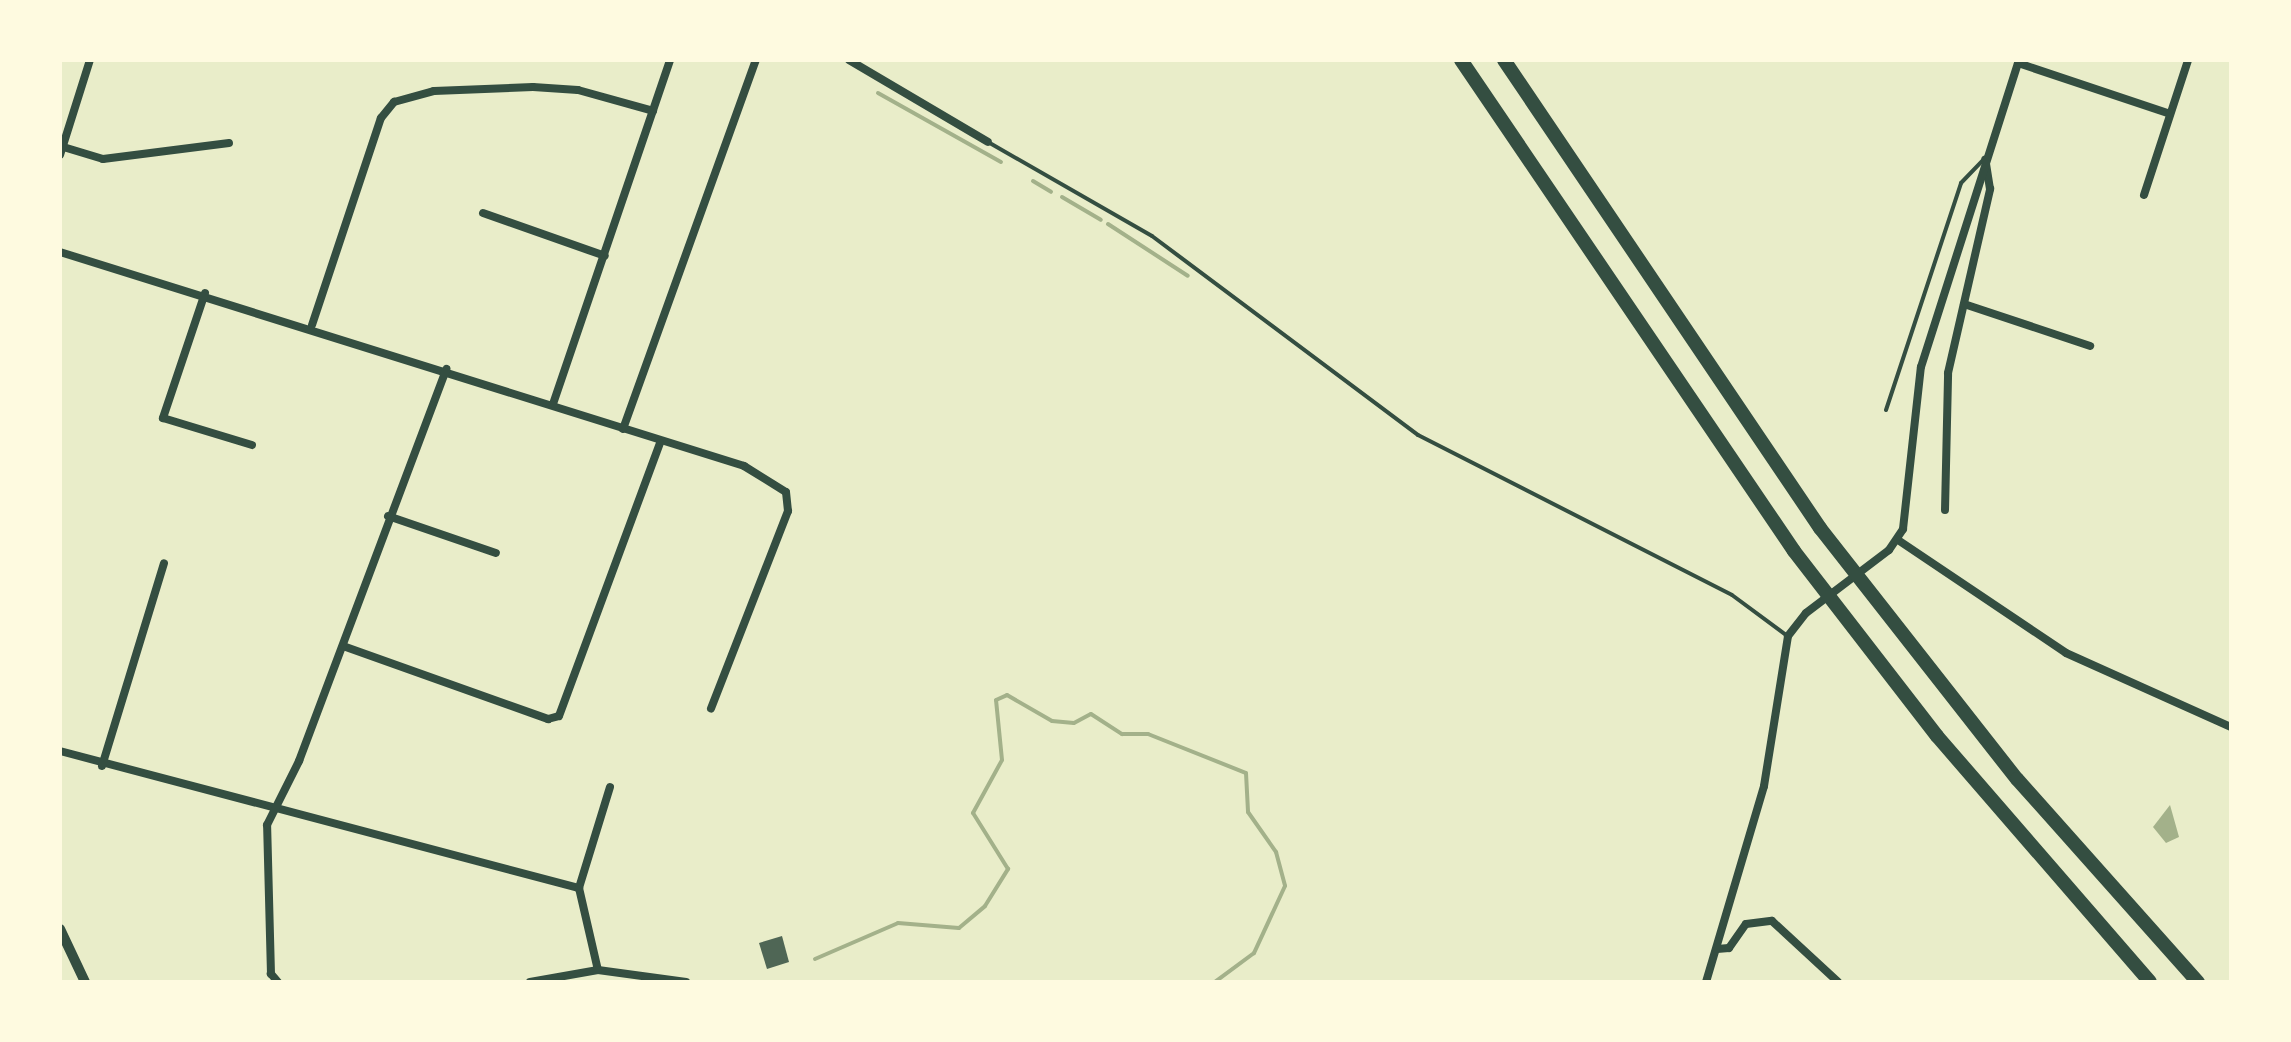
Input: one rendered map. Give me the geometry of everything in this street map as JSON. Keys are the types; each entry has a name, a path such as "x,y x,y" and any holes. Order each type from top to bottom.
{"highway":[{"path":"1461,60 1794,551 1937,736 2150,982"},
{"path":"1504,60 1820,528 2017,779 2198,982"}],"street":[{"path":"90,60 61,149 103,159 229,143"},
{"path":"553,404 670,60"},
{"path":"623,429 756,60"},
{"path":"849,60 988,142"},
{"path":"2144,195 2188,60"},
{"path":"1706,982 1773,750 1788,636 1806,613 1878,559 1898,540 1921,367 1984,158 2018,62 2170,114"},
{"path":"312,325 381,118 394,102 434,91 533,87 578,90 653,111"},
{"path":"1945,510 1948,373 1990,189 1984,158"},
{"path":"483,213 605,256"},
{"path":"60,252 312,325 553,404 660,443 744,466 789,497 711,708"},
{"path":"205,293 163,418 252,445"},
{"path":"1964,304 2090,346"},
{"path":"278,982 271,974 271,811 343,646 388,516 446,369"},
{"path":"343,646 548,719 559,716 660,443"},
{"path":"388,516 496,553"},
{"path":"1898,540 2066,653 2231,727"},
{"path":"102,766 164,563"},
{"path":"60,751 102,766 271,811 579,888"},
{"path":"598,970 579,888 610,787"},
{"path":"1717,949 1729,948 1746,924 1772,921 1838,982"},
{"path":"60,929 85,982"},
{"path":"530,982 598,970 686,982"}],"lane":[{"path":"988,142 1152,236 1418,435 1732,595 1788,636"},
{"path":"1886,410 1961,183 1984,158"}],"shaded area":[{"path":"2170,805 2179,837 2166,843 2153,827"}],"building":[{"path":"782,936 789,962 767,969 759,943"}],"waterway":[{"path":"878,93 1001,162"},
{"path":"1033,181 1051,192"},
{"path":"1062,197 1101,220"},
{"path":"1108,224 1188,276"},
{"path":"815,959 898,923 959,928 985,906 1008,869 973,813 1002,760 996,700 1007,695 1052,721 1074,723 1091,714 1122,734 1148,734 1246,773 1248,812 1276,852 1285,886 1254,953 1215,982"}]}
